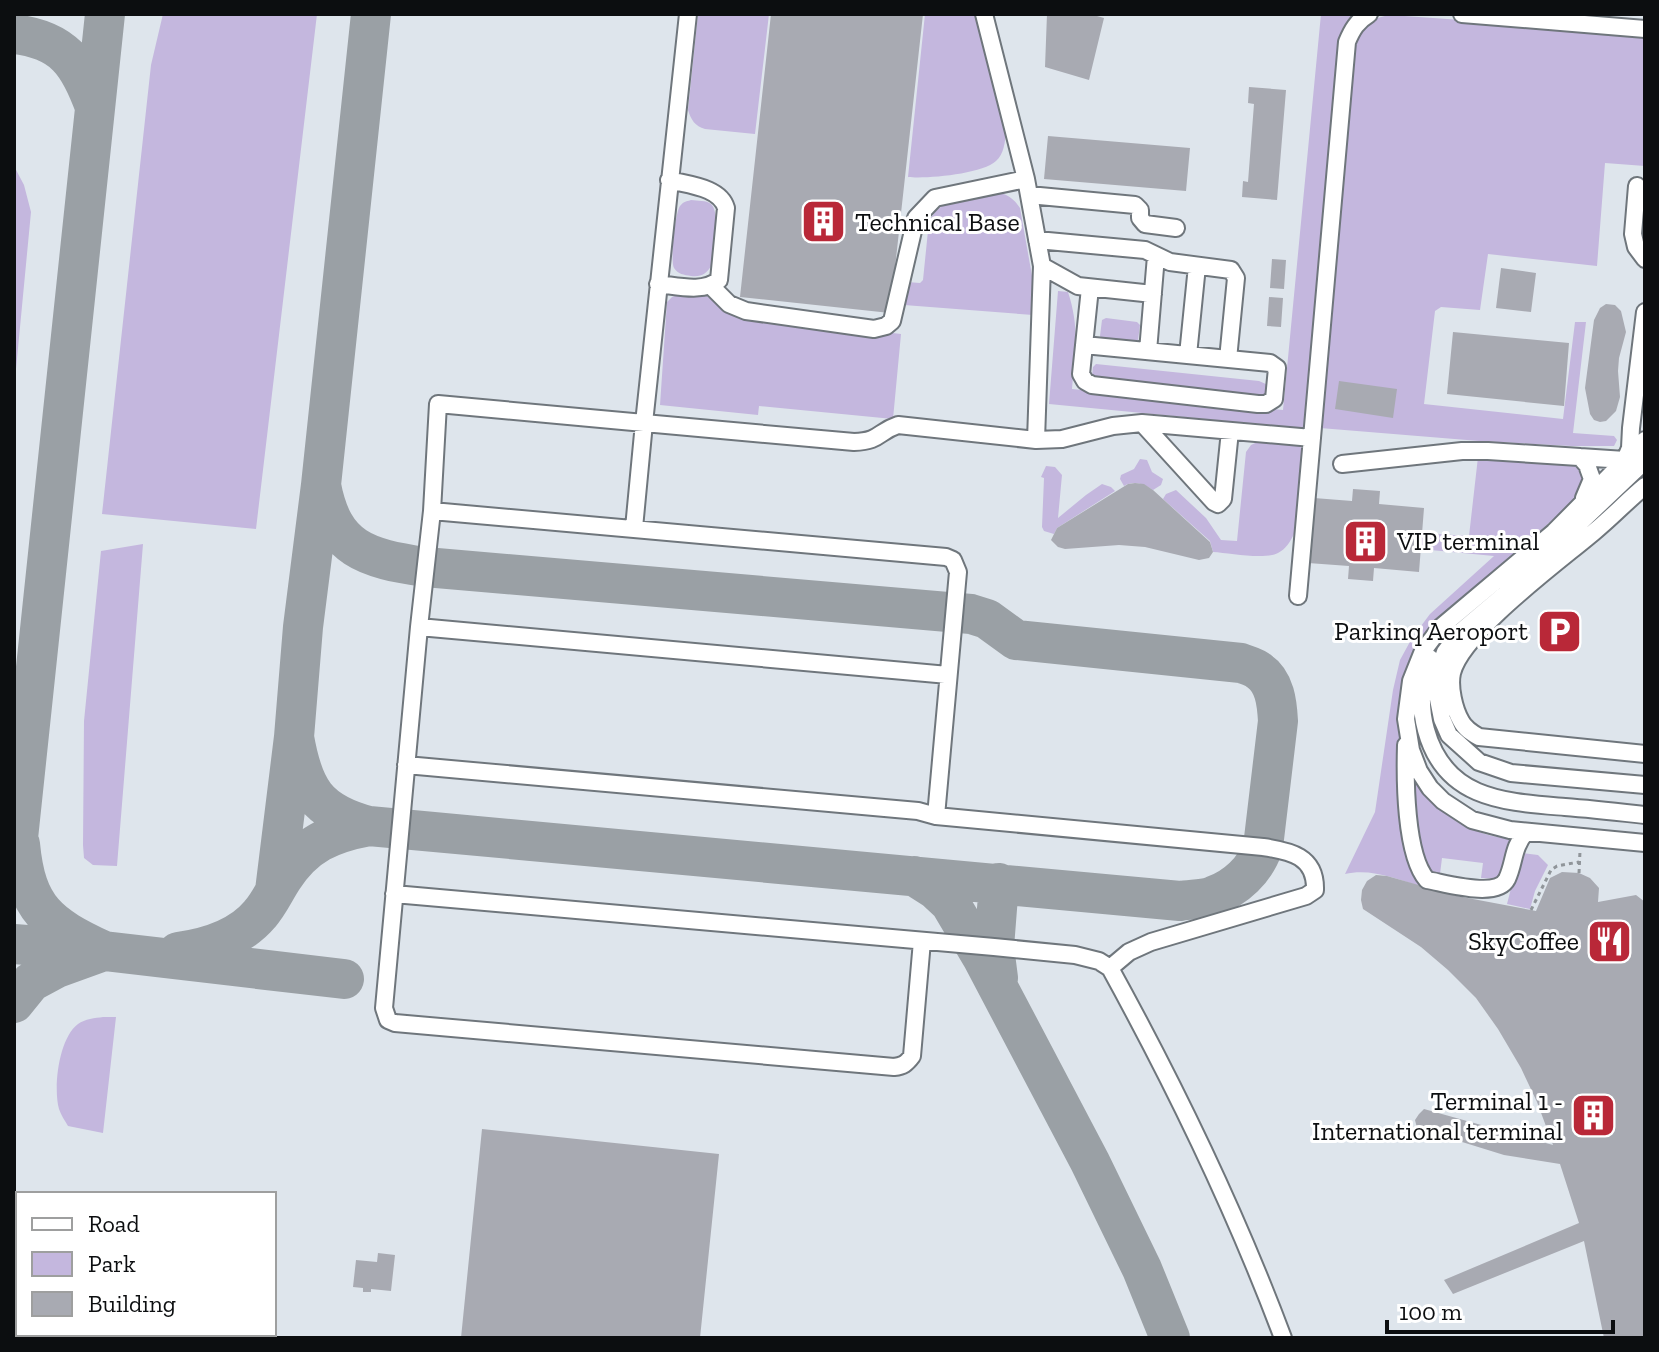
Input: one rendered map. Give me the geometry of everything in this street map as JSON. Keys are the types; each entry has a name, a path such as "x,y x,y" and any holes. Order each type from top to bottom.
{"lane":[{"path":"634,528 688,14"},
{"path":"984,14 1027,187 1042,266 1036,440"},
{"path":"1298,596 1347,42 1359,20 1369,14"},
{"path":"1462,14 1645,29"},
{"path":"658,284 711,286 719,280 726,208 723,199 714,192 669,180"},
{"path":"1637,186 1633,234 1636,247 1645,259"},
{"path":"711,286 729,304 746,311 874,329 892,321 916,218 935,198 1027,187 1135,205 1145,224 1176,228"},
{"path":"1037,240 1145,250 1170,262 1226,268 1236,278 1228,359"},
{"path":"1148,351 1156,256"},
{"path":"1042,266 1078,286 1153,294"},
{"path":"1188,355 1197,266"},
{"path":"1084,345 1270,363 1277,368 1274,399 1258,404 1092,385 1085,381 1081,374 1084,345 1090,288"},
{"path":"1625,460 1630,448 1645,312"},
{"path":"922,941 912,1056 902,1066 388,1020 384,1008 432,511 438,404 854,442 871,441 888,428 898,425 1036,440 1062,439 1113,426 1142,423 1312,438"},
{"path":"1142,423 1218,504 1223,499 1230,431"},
{"path":"1645,440 1554,532 1451,627 1431,654 1421,696 1422,715 1439,761 1453,778 1468,788 1511,802 1645,815"},
{"path":"1342,464 1462,451 1625,460"},
{"path":"1579,506 1592,479 1580,457"},
{"path":"1645,461 1505,594 1460,632 1445,652 1436,689 1449,735 1479,762 1511,773 1645,785"},
{"path":"1645,486 1638,498 1526,588 1477,635 1464,649 1452,673 1453,698 1460,720 1479,737 1645,754"},
{"path":"432,511 953,560 958,572 936,816"},
{"path":"1526,832 1516,845 1507,879 1496,889 1427,880 1422,874 1411,833 1405,785 1406,719 1411,681 1423,651 1441,627 1554,532"},
{"path":"419,627 948,675"},
{"path":"1406,719 1411,750 1430,788 1443,801 1472,820 1510,830 1645,843"},
{"path":"406,765 918,811 936,816 1263,847 1298,855 1306,861 1316,884 1315,890 1306,896 1151,942 1129,952 1110,968"},
{"path":"394,894 1075,955 1099,961 1110,968 1193,1126 1264,1287 1283,1338"}],"path":[{"path":"1531,910 1551,870 1579,862"}],"green space":[{"path":"163,14 317,14 256,529 102,514 151,65"},
{"path":"698,14 769,14 755,134 705,129 691,117 688,110"},
{"path":"925,14 975,14 1006,132 1001,155 989,166 954,175 908,177"},
{"path":"1321,14 1353,14 1346,23 1342,39 1308,429 1049,404 1058,291 1068,292 1074,318 1076,340 1072,389 1283,410"},
{"path":"1390,15 1645,33 1645,166 1605,163 1597,266 1488,254 1480,310 1441,307 1435,311 1424,404 1563,419 1575,322 1586,322 1573,433 1614,436 1617,440 1614,446 1479,441 1320,428 1353,50 1365,26"},
{"path":"14,166 24,185 31,212 14,390"},
{"path":"991,191 1008,196 1020,208 1034,287 1033,315 904,305 907,282 920,283 923,280 929,221 935,212 944,204"},
{"path":"691,200 711,204 716,216 712,265 706,273 698,276 679,273 673,264 678,210 683,203"},
{"path":"686,292 703,294 736,314 901,334 893,419 759,406 758,415 660,405 667,302"},
{"path":"1102,320 1137,322 1140,325 1138,340 1102,339"},
{"path":"1096,364 1259,381 1268,385 1269,390 1265,397 1097,382 1092,376"},
{"path":"1264,439 1297,444 1303,451 1294,534 1283,549 1272,555 1213,552 1210,541 1163,499 1166,494 1176,490 1206,518 1221,540 1237,541 1246,452 1251,445"},
{"path":"1478,457 1575,466 1584,473 1585,486 1577,498 1437,623 1400,725 1401,771 1410,849 1422,887 1374,873 1345,874 1375,812 1400,660 1430,614 1494,556 1420,549 1422,533 1469,536"},
{"path":"1140,459 1147,460 1152,472 1163,479 1161,485 1153,490 1139,484 1124,486 1120,479 1121,475 1134,469"},
{"path":"1046,466 1055,467 1062,475 1058,518 1102,484 1115,491 1057,528 1054,534 1044,531 1044,478 1041,477"},
{"path":"143,544 117,866 93,865 84,858 83,845 84,721 101,551"},
{"path":"1410,769 1425,792 1450,817 1471,829 1510,840 1501,879 1481,878 1483,863 1442,858 1440,874 1427,873 1413,824"},
{"path":"1523,853 1538,855 1548,865 1530,909 1507,904 1519,857"},
{"path":"116,1017 103,1133 68,1126 59,1109 57,1088 62,1051 71,1031 84,1021"}],"building":[{"path":"771,14 923,14 890,313 740,297"},
{"path":"1047,14 1090,14 1104,18 1089,80 1045,67"},
{"path":"1249,87 1286,90 1277,200 1242,197 1243,181 1248,182 1254,104 1248,103"},
{"path":"1048,136 1190,148 1186,191 1044,179"},
{"path":"1272,259 1286,260 1284,289 1270,288"},
{"path":"1501,268 1536,273 1531,312 1496,308"},
{"path":"1269,297 1283,298 1281,327 1267,326"},
{"path":"1606,304 1615,305 1621,311 1626,332 1619,358 1620,397 1616,411 1606,421 1600,422 1590,414 1585,388 1594,320"},
{"path":"1453,332 1569,343 1564,406 1447,394"},
{"path":"1339,381 1397,389 1393,418 1335,409"},
{"path":"1135,483 1153,490 1210,542 1213,552 1209,558 1199,560 1145,547 1119,545 1065,549 1051,540 1057,528 1128,484"},
{"name":"VIP terminal","path":"1353,489 1380,491 1379,504 1424,508 1419,572 1374,568 1373,581 1348,579 1349,566 1308,563 1314,498 1352,501"},
{"name":"Terminal 1 - International terminal","path":"1562,872 1579,873 1590,878 1599,888 1598,902 1636,895 1645,902 1645,1338 1604,1338 1584,1241 1453,1294 1444,1280 1579,1223 1560,1164 1504,1155 1417,1128 1415,1120 1424,1109 1553,1145 1521,1068 1476,998 1421,947 1363,909 1361,900 1367,881 1376,875 1457,896 1536,911 1550,878"},
{"path":"482,1129 719,1154 700,1338 461,1338"},
{"path":"378,1253 395,1255 391,1291 371,1289 371,1292 363,1292 363,1288 353,1287 356,1260 377,1262"}],"taxiway":[{"path":"14,876 105,14"},
{"path":"275,891 371,14"},
{"path":"14,34 46,42 67,56 83,78 95,107"},
{"path":"294,737 302,771 315,796 336,814 369,826 1180,901 1221,893 1244,877 1259,855 1263,847 1278,721 1276,700 1269,681 1248,665 1016,640 987,619 971,614 425,567 386,560 355,547 344,537 326,507 321,485"},
{"path":"178,952 211,945 243,930 260,914 291,866 310,848 343,832 369,826"},
{"path":"14,1003 31,982 57,968 104,951 68,932 43,912 28,884 20,844"},
{"path":"914,876 950,903 982,957 1090,1162 1142,1269 1170,1338"},
{"path":"998,978 994,947 999,883"},
{"path":"14,944 104,951 344,979"}],"place":[{"name":"Technical Base","path":"824,222"},
{"name":"VIP terminal","path":"1366,541"},
{"name":"Parkinq Aeroport","path":"1559,631"},
{"name":"SkyCoffee","path":"1610,941"},
{"name":"Terminal 1 - International terminal","path":"1594,1116"}]}
